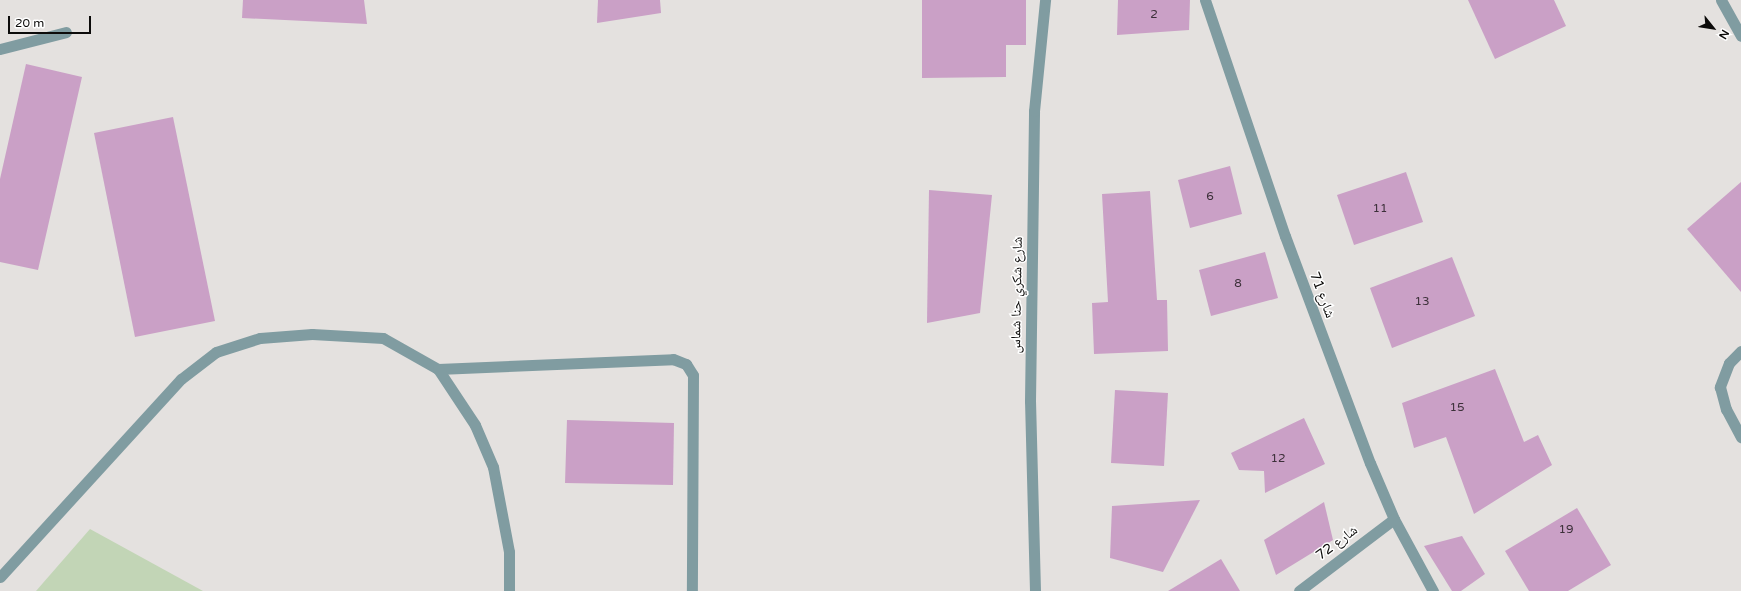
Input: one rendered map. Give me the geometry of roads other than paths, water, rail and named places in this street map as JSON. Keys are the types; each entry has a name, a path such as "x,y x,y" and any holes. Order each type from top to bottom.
{"street":[{"name":"شارع شكري حنا شماس","path":"1035,591 1030,401 1034,111 1045,0"},
{"name":"شارع 71","path":"1205,0 1284,236 1394,519 1433,591"},
{"path":"1721,0 1741,36"},
{"path":"0,49 66,32"},
{"path":"0,577 137,424 181,379 216,352 260,338 312,334 383,338 438,369 475,425 494,467 509,552 509,591"},
{"path":"1741,351 1729,363 1720,387 1726,409 1741,437"},
{"path":"438,369 673,359 686,364 693,375 692,591"},
{"name":"شارع 72","path":"1299,591 1394,519"}]}
